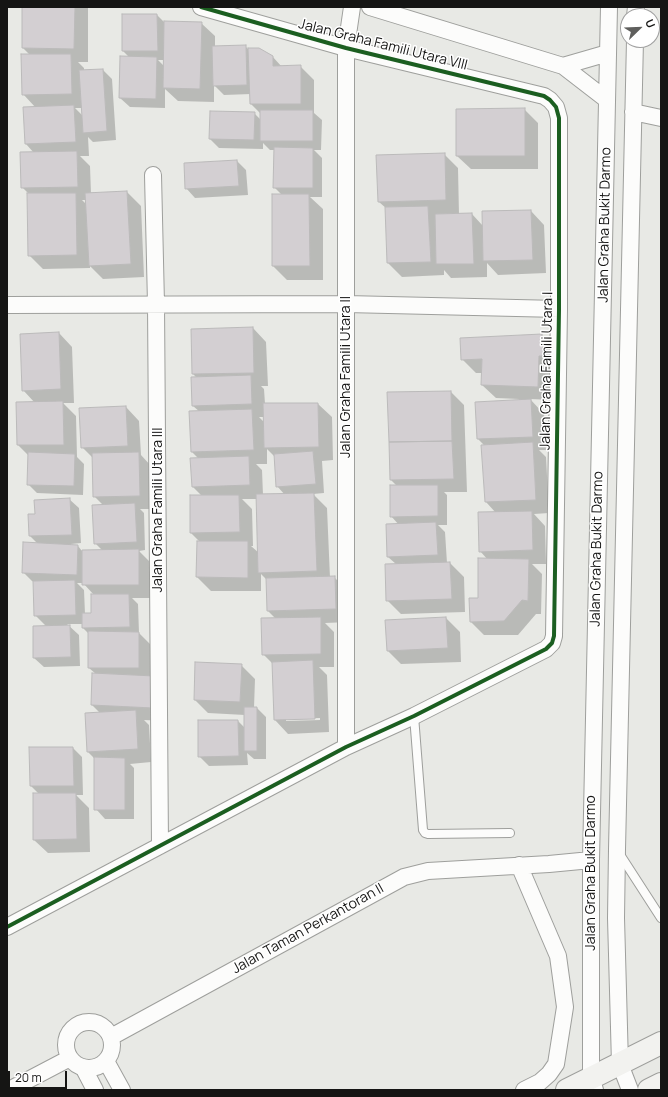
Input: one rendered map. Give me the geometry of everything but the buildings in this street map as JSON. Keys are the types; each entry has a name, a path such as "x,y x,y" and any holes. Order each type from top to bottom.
{"street":[{"name":"Jalan Graha Famili Utara VIII","path":"201,7 346,48 544,96 556,107"},
{"name":"Jalan Graha Famili Utara II","path":"346,747 346,48 352,7"},
{"path":"373,7 563,66 607,100"},
{"name":"Jalan Graha Bukit Darmo","path":"593,1084 591,860 609,7"},
{"name":"Jalan Graha Bukit Darmo","path":"630,1090 620,1064 617,969 616,849 635,48"},
{"path":"563,66 608,53"},
{"name":"Jalan Graha Famili Utara I","path":"414,716 546,649 552,643 554,636 559,309 559,118 556,107"},
{"path":"633,112 661,118"},
{"name":"Jalan Graha Famili Utara III","path":"153,175 156,304 160,846"},
{"path":"7,305 346,304 559,309"},
{"path":"7,927 346,747 414,716"},
{"name":"Jalan Taman Perkantoran II","path":"111,1037 404,877 428,871 591,860"},
{"path":"519,865 558,956 565,1007 556,1064 549,1074 540,1082 524,1090"},
{"path":"591,970 617,969"},
{"path":"9,1090 76,1063 95,1067 106,1061 111,1054 113,1045 111,1037 106,1028 98,1022 88,1021 78,1023 70,1030 66,1039 66,1049 76,1063 95,1090"},
{"path":"567,1090 593,1084 620,1064 661,1043"},
{"path":"106,1061 122,1090"},
{"path":"649,1090 661,1084"}],"lane":[{"path":"414,716 423,830 425,833 510,833"},
{"path":"616,849 661,918"}],"cycle path":[{"path":"7,927 346,747 414,716 546,649 552,643 554,636 559,309 559,118 556,107 544,96 346,48 201,7"}]}
